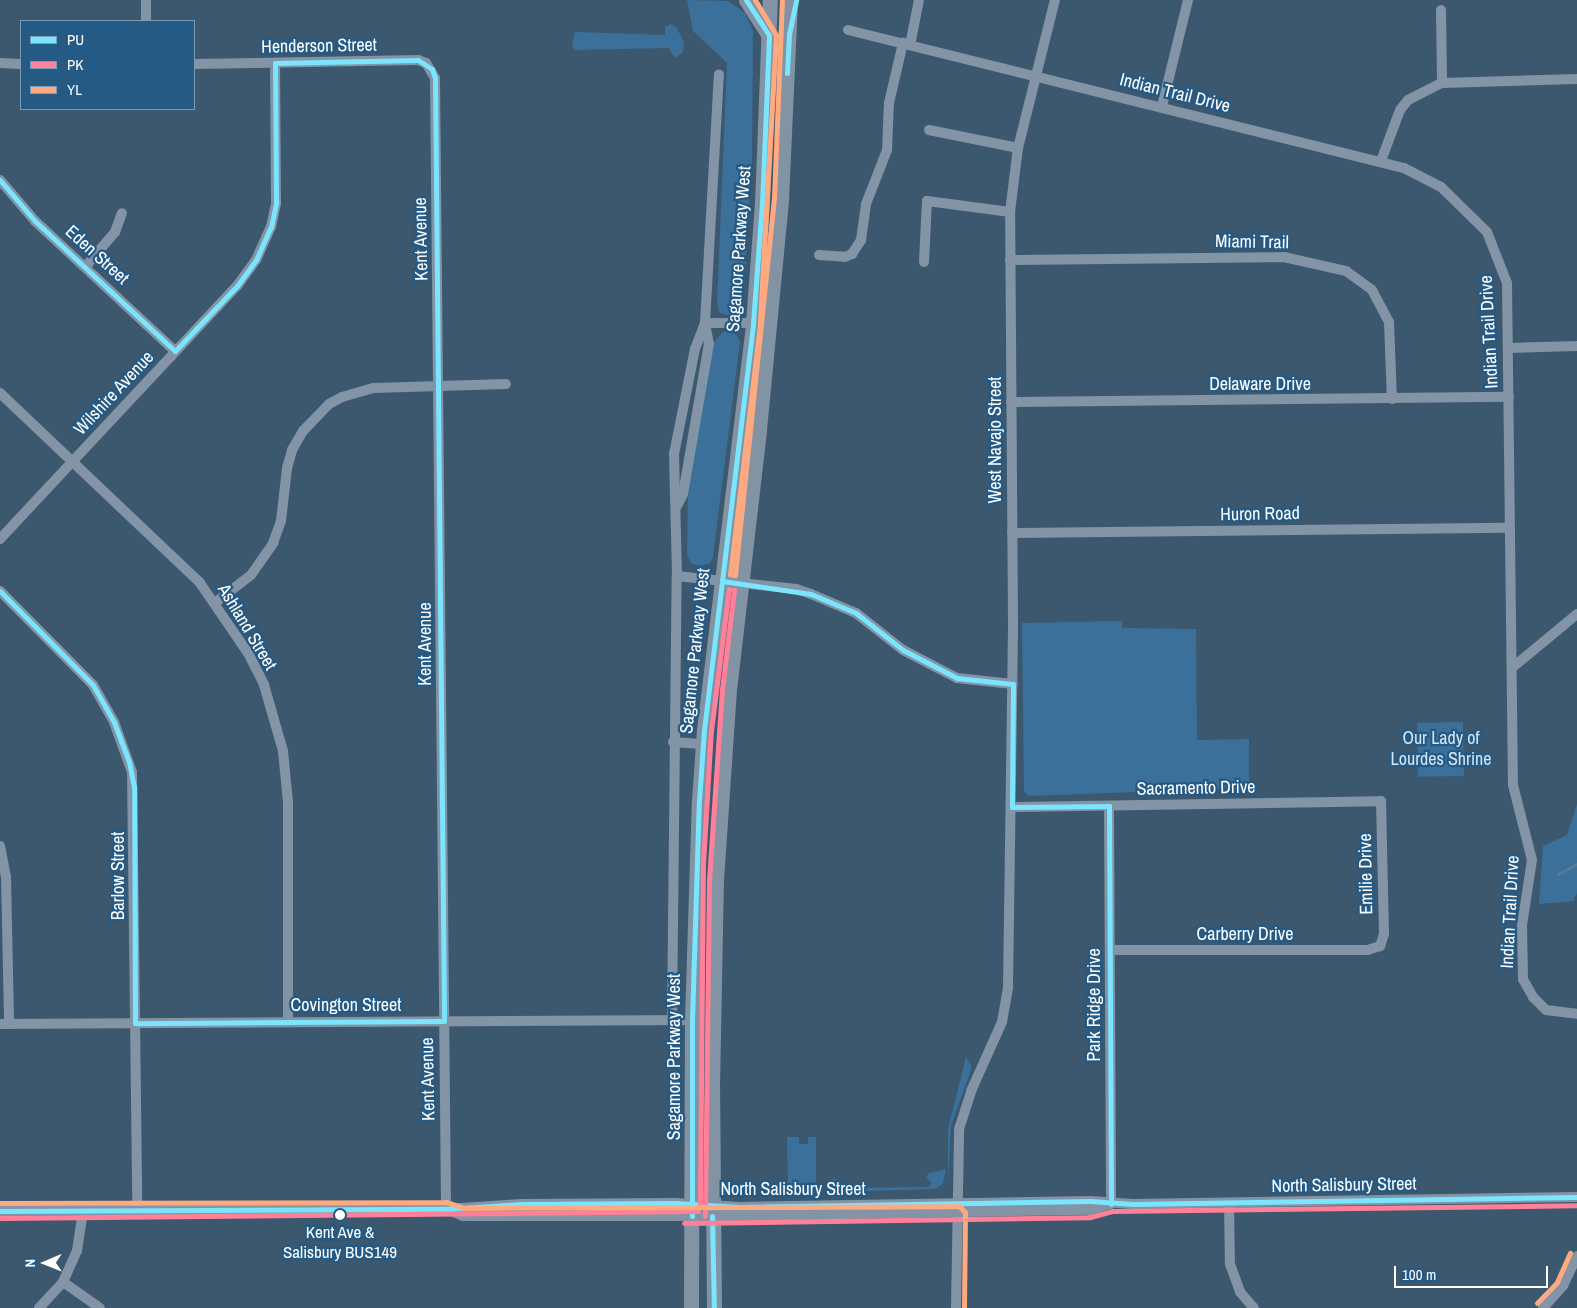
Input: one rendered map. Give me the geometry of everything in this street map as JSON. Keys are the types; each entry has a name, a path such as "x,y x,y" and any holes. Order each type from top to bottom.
{"highway":[{"path":"746,0 769,35"},
{"name":"Sagamore Parkway West","path":"692,1308 692,1020 697,855 704,744 753,323 762,204 770,0"},
{"name":"Sagamore Parkway West","path":"714,1308 712,1211 716,880 729,690 742,583 781,199 790,0"},
{"path":"789,34 796,0"}],"street":[{"path":"146,0 146,20"},
{"path":"819,255 845,257 852,254 861,240 866,204 887,150 889,103 919,0"},
{"name":"West Navajo Street","path":"958,1208 962,1116 1002,1022 1008,987 1013,684 1010,212 1018,148 1055,0"},
{"path":"1162,106 1188,0"},
{"path":"1440,10 1442,83"},
{"name":"Indian Trail Drive","path":"848,30 1381,161 1431,179 1459,201 1487,232 1507,283 1513,785 1532,860 1522,925 1523,979 1532,997 1546,1010 1577,1014"},
{"name":"Henderson Street","path":"195,64 418,60 426,63 435,78"},
{"path":"0,64 20,64"},
{"name":"Wilshire Avenue","path":"0,539 237,286 256,260 271,227 276,203 275,64"},
{"path":"677,506 683,494 708,361 709,344 705,323 719,74"},
{"name":"Kent Avenue","path":"435,78 446,1209"},
{"path":"1381,161 1400,110 1408,100 1442,83 1577,79"},
{"path":"929,130 1018,148"},
{"name":"Eden Street","path":"0,180 35,221 86,266 175,351"},
{"path":"924,262 928,201 1010,212"},
{"path":"86,266 115,232 122,213"},
{"name":"Miami Trail","path":"1010,260 1284,257 1346,272 1372,290 1389,322 1392,399"},
{"path":"705,323 753,323"},
{"path":"672,1020 673,742 677,576 677,506 673,489 674,454 695,349 705,323"},
{"path":"1509,348 1577,346"},
{"path":"216,602 251,575 273,543 281,521 287,468 292,450 315,417 329,404 355,392 383,387 506,384"},
{"name":"Ashland Street","path":"0,393 200,582 216,602 248,653 264,685 283,751 288,802 288,1022"},
{"name":"Delaware Drive","path":"1011,402 1508,397"},
{"name":"Huron Road","path":"1012,533 1509,528"},
{"path":"677,576 796,589 856,613 904,650 957,678 1013,684"},
{"name":"Barlow Street","path":"0,591 93,685 114,722 129,762 134,787 138,1208"},
{"path":"1512,667 1577,614"},
{"path":"673,742 704,744"},
{"name":"Sacramento Drive","path":"1012,806 1381,801"},
{"name":"Emilie Drive","path":"1380,946 1384,934 1381,801"},
{"name":"Park Ridge Drive","path":"1108,806 1111,1204"},
{"path":"0,846 6,876 4,1024"},
{"name":"Carberry Drive","path":"1110,950 1368,950 1380,946"},
{"name":"Covington Street","path":"4,1024 692,1020"},
{"name":"North Salisbury Street","path":"0,1211 138,1208 446,1209 463,1216 692,1210 958,1208 1090,1210 1111,1204 1577,1197"},
{"path":"1229,1203 1230,1264 1240,1292 1254,1308"},
{"path":"956,1308 958,1208"},
{"path":"39,1308 63,1282 77,1251 83,1210"},
{"path":"1543,1308 1575,1270 1577,1256"},
{"path":"63,1282 100,1308"}],"green space":[{"path":"687,0 728,1 745,13 753,31 752,159 743,306 731,316 720,313 717,304 727,63 693,31"},
{"path":"671,24 677,28 684,43 683,52 675,58 669,48 574,50 572,45 575,32 665,35 665,27"},
{"path":"724,331 737,335 740,342 713,557 710,563 699,566 691,563 687,555 688,483 713,343"},
{"path":"1122,621 1122,628 1196,629 1197,740 1249,739 1249,788 1029,796 1024,791 1022,623"},
{"name":"Our Lady of Lourdes Shrine","path":"1463,722 1464,776 1418,777 1417,723"},
{"path":"1577,804 1577,893 1573,901 1539,904 1543,846 1567,835"},
{"path":"966,1057 972,1067 951,1126 948,1183 948,1129"},
{"path":"787,1137 799,1137 799,1144 808,1144 808,1137 816,1137 816,1192 788,1192"},
{"path":"946,1169 943,1184 934,1189 831,1192 829,1188 834,1178 846,1188 929,1187 932,1183 926,1177 929,1173"}],"waterway":[{"path":"1558,874 1577,864"}],"transit line":[{"name":"PU","path":"692,1216 692,1020 699,801 704,730 753,323 762,204 769,35 746,0"},
{"name":"YL","path":"755,0 776,35 760,324 730,574 735,575 774,198 782,0"},
{"name":"PU","path":"787,73 789,34 796,0"},
{"name":"PU","path":"0,180 35,221 175,351 237,286 256,260 271,227 276,203 275,63 418,60 432,69 435,78 444,1021 135,1023 134,787 129,762 114,722 93,685 0,591"},
{"name":"PU","path":"722,581 811,594 856,613 903,650 957,678 1013,684 1012,807 1109,806 1111,1204"},
{"name":"PK","path":"0,1218 698,1211 700,1205 703,864 711,731 729,589 734,590 722,689 709,880 705,1216"},
{"name":"PU","path":"0,1211 446,1209 522,1204 675,1203 740,1207 1090,1201 1133,1204 1577,1197"},
{"name":"YL","path":"0,1203 446,1202 464,1208 959,1206 965,1212 964,1308"},
{"name":"PK","path":"684,1223 1090,1217 1112,1211 1577,1205"},
{"name":"PU","path":"712,1216 714,1308"},
{"name":"YL","path":"1537,1303 1557,1282 1570,1253"}],"place":[{"name":"Kent Ave & Salisbury BUS149","path":"340,1215"}]}
